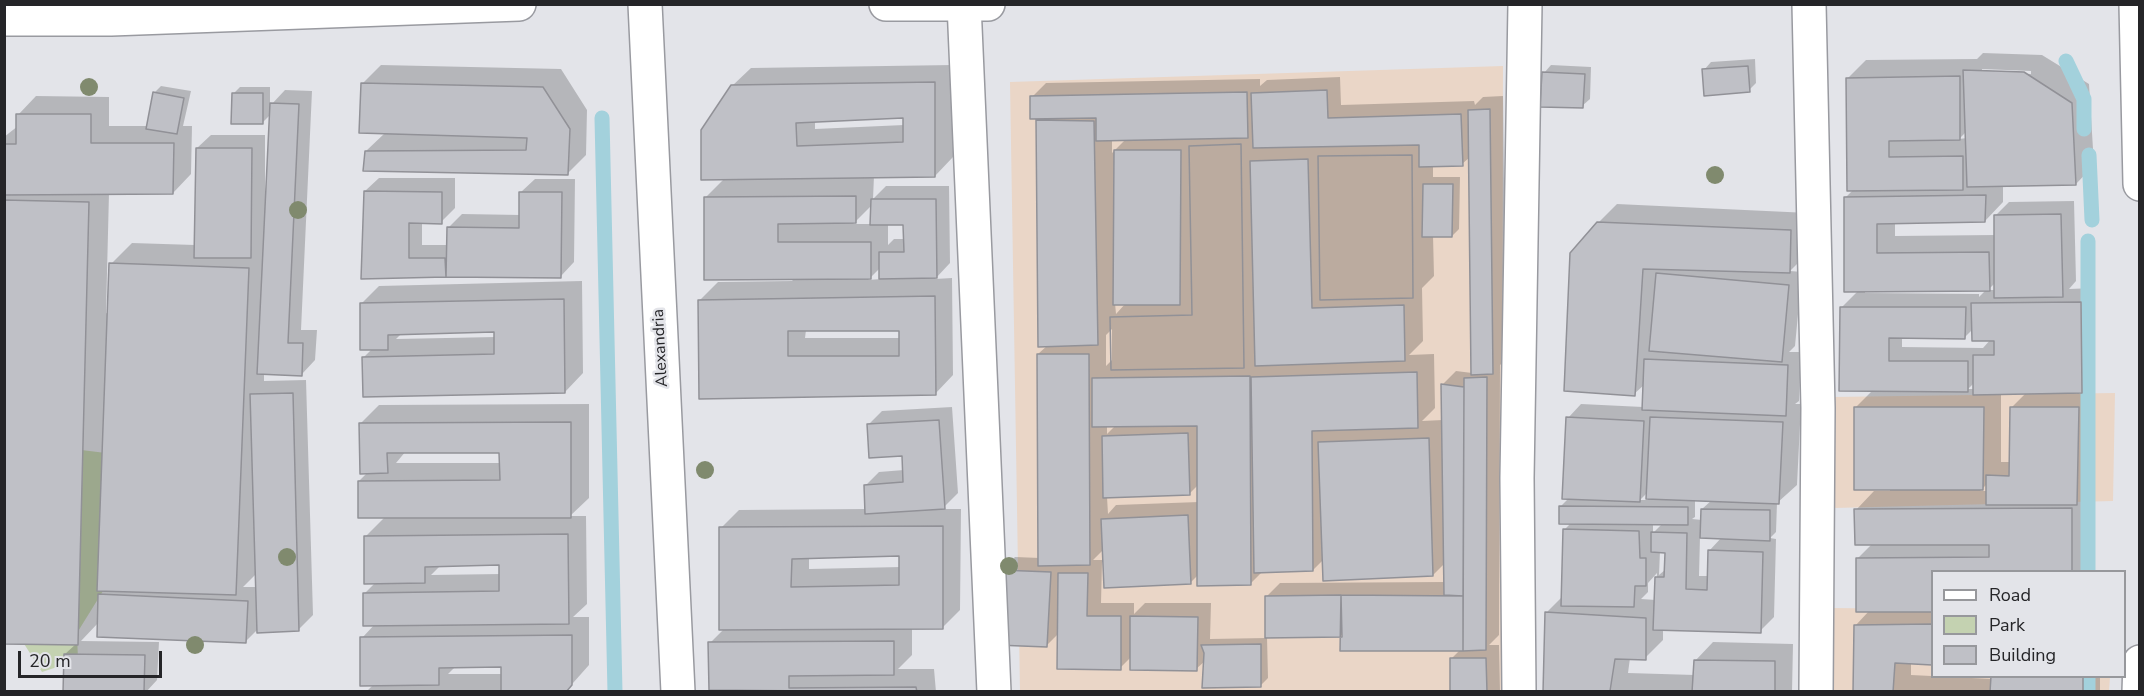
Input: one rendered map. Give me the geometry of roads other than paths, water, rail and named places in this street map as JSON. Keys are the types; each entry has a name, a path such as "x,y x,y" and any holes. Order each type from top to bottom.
{"street":[{"path":"4,19 110,12 519,4"},
{"name":"Alexandria","path":"645,4 678,692"},
{"path":"886,4 972,5 994,692"},
{"path":"1520,692 1517,478 1525,4"},
{"path":"1809,4 1818,408 1816,692"},
{"path":"2136,4 2139,184"},
{"path":"2139,662 2139,692"}],"waterway":[{"path":"2066,61 2084,99 2084,129"},
{"path":"602,118 615,692"},
{"path":"2089,155 2092,220"},
{"path":"2088,241 2088,570"},
{"path":"2088,678 2088,692"}]}
